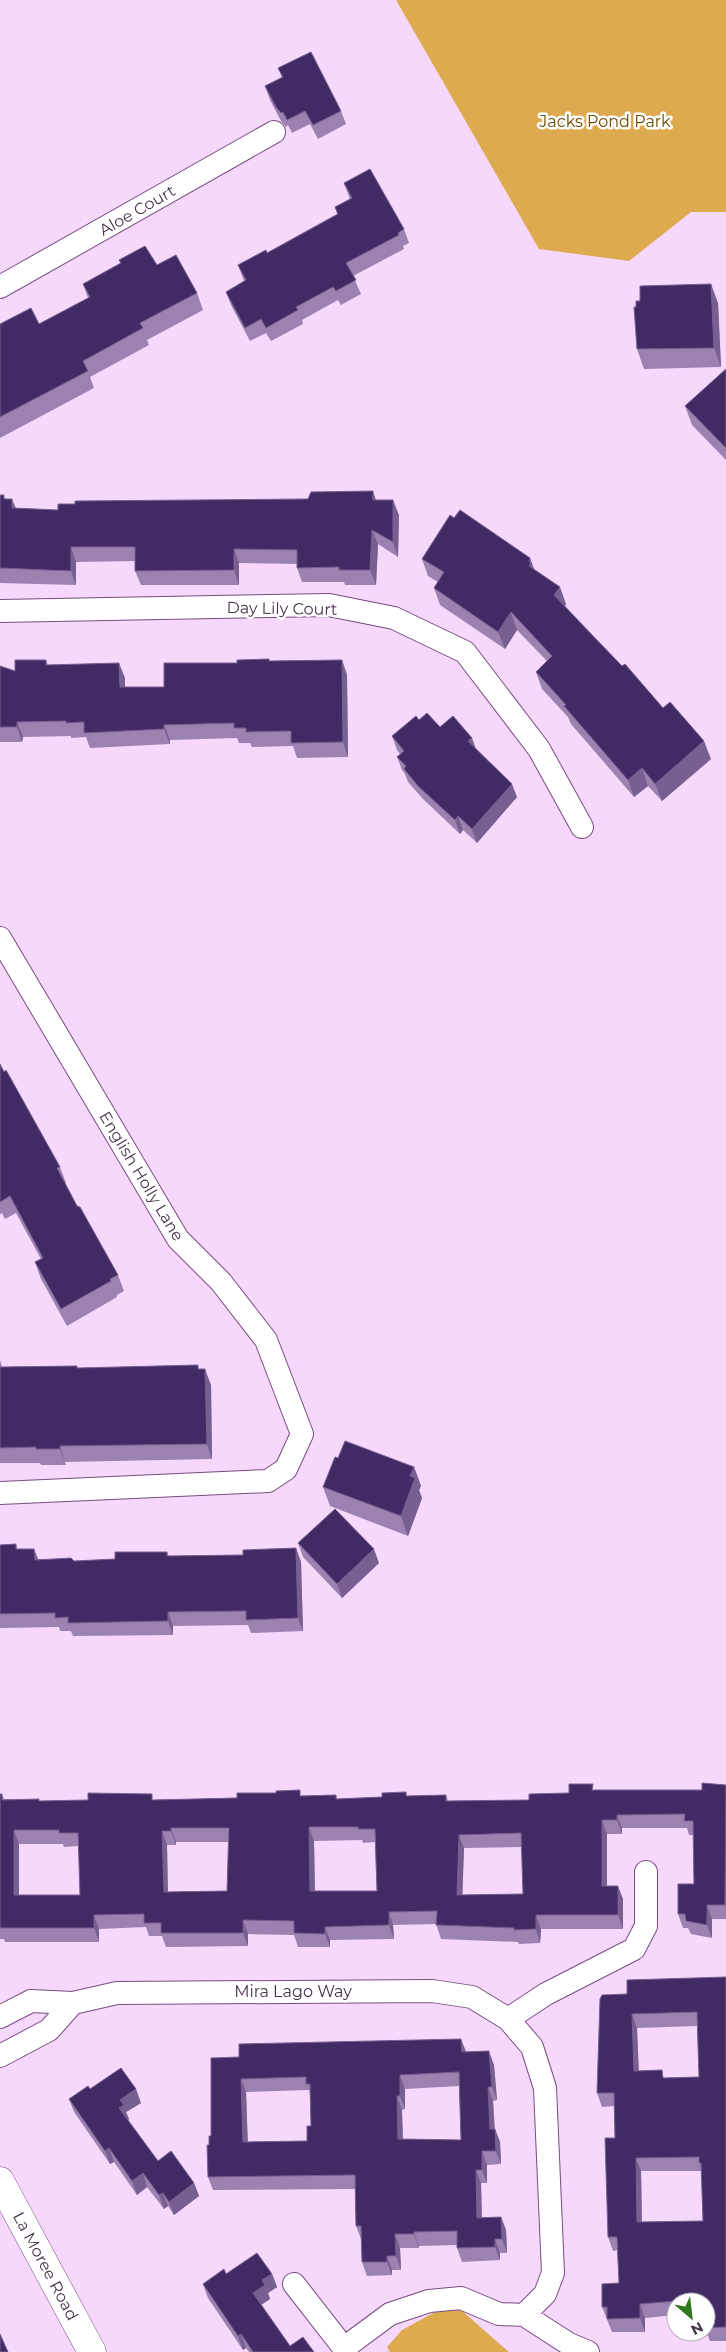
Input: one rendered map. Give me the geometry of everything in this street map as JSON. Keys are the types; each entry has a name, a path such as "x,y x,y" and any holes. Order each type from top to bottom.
{"street":[{"name":"Aloe Court","path":"0,288 274,132"},
{"name":"Day Lily Court","path":"0,611 329,605 394,618 464,652 540,749 582,827"},
{"name":"English Holly Lane","path":"0,938 178,1239 221,1282 266,1340 302,1434 286,1469 268,1481 0,1493"},
{"path":"508,2019 546,1994 634,1950 646,1926 646,1872"},
{"name":"Mira Lago Way","path":"0,2017 31,2001 73,2003 117,1993 432,1991 472,1997 508,2019 532,2047 545,2088 553,2273 545,2294 524,2315"},
{"path":"0,2056 49,2030 73,2003"},
{"name":"La Moree Road","path":"0,2181 92,2352"},
{"path":"294,2284 346,2350 390,2314 429,2301 461,2298 499,2314 524,2315 568,2344 588,2352"}],"green space":[{"name":"Jacks Pond Park","path":"396,0 726,0 726,212 691,212 629,261 539,249"},
{"path":"461,2310 509,2352 390,2352 387,2347 402,2330 435,2312"}],"building":[{"path":"311,52 341,111 313,125 305,111 287,120 283,112 281,113 276,107 265,86 283,77 278,68"},
{"path":"370,169 404,229 398,233 399,235 346,263 356,280 336,291 333,287 296,307 298,310 266,328 261,319 245,328 226,292 246,280 238,265 266,250 267,253 338,214 335,207 352,198 344,183"},
{"path":"145,246 157,265 176,255 197,293 140,323 143,328 83,361 88,371 0,417 0,324 31,308 39,324 90,297 83,284 121,263 119,260"},
{"path":"711,284 714,348 637,349 634,307 636,307 636,301 640,301 640,286"},
{"path":"726,369 726,448 685,406"},
{"path":"373,491 373,500 393,500 393,542 372,530 370,570 339,570 339,567 297,568 297,550 234,549 234,570 135,571 135,547 71,547 71,571 0,568 0,495 4,495 4,499 12,499 12,508 58,510 58,504 75,504 75,501 308,499 311,492"},
{"path":"460,510 530,558 529,561 531,563 529,566 560,587 554,595 592,635 622,666 625,664 663,708 670,702 704,741 655,784 642,768 628,780 564,706 566,705 536,672 552,656 511,612 498,632 434,588 444,572 422,559 450,515 454,518"},
{"path":"269,659 269,661 342,660 343,742 291,743 291,731 246,732 246,728 234,728 234,723 164,725 164,729 84,733 84,722 17,722 17,727 0,727 0,666 15,671 15,660 46,660 46,665 119,663 120,687 164,687 164,663 237,663 237,660"},
{"path":"427,713 440,727 453,716 472,738 468,741 512,784 472,829 458,816 455,820 418,786 404,769 406,766 397,757 404,751 392,736 416,716 419,720"},
{"path":"0,1064 4,1072 6,1070 60,1167 57,1168 77,1206 80,1207 118,1275 110,1279 111,1281 61,1309 35,1262 43,1258 10,1196 0,1202"},
{"path":"198,1365 198,1369 205,1369 207,1444 60,1446 60,1449 36,1449 36,1447 0,1448 0,1367 77,1366 77,1368"},
{"path":"345,1441 414,1467 410,1476 415,1478 401,1516 323,1487 335,1457 338,1458"},
{"path":"335,1509 374,1549 337,1584 298,1543"},
{"path":"16,1544 16,1549 34,1549 35,1560 71,1558 74,1561 115,1559 115,1552 167,1552 167,1556 243,1555 243,1550 296,1548 298,1618 246,1620 246,1611 168,1612 168,1621 68,1623 68,1617 55,1618 55,1613 0,1614 0,1545"},
{"path":"702,1783 726,1785 725,1905 707,1905 707,1925 686,1921 685,1914 678,1914 678,1884 694,1884 693,1821 684,1821 685,1814 617,1815 617,1820 602,1820 602,1886 618,1886 618,1915 536,1915 536,1929 514,1930 514,1928 436,1925 437,1911 389,1912 389,1925 325,1927 325,1934 294,1933 294,1921 243,1920 243,1933 161,1933 161,1923 144,1923 144,1914 94,1915 94,1928 0,1928 0,1794 2,1794 2,1800 39,1799 39,1801 88,1800 88,1793 152,1794 152,1800 237,1798 237,1793 276,1793 276,1791 300,1790 300,1796 336,1795 336,1799 382,1797 382,1793 406,1792 406,1796 446,1795 446,1801 529,1800 529,1794 569,1793 569,1784 593,1784 592,1790 702,1790","holes":["309,1827 375,1829 377,1891 310,1891","171,1828 229,1828 227,1891 164,1892 162,1831 171,1831","14,1830 59,1830 59,1833 78,1833 80,1895 14,1895","521,1833 523,1894 457,1895 459,1835"]},
{"path":"726,1977 726,2327 716,2328 716,2292 666,2292 666,2302 640,2304 640,2318 607,2319 607,2307 602,2307 602,2284 619,2283 617,2237 608,2237 605,2138 615,2138 614,2093 597,2093 600,1999 602,1995 627,1994 627,1980","holes":["697,2012 699,2077 663,2078 662,2070 634,2071 632,2014","699,2157 699,2163 701,2163 703,2221 637,2222 636,2158"]},
{"path":"461,2039 462,2052 489,2051 492,2087 488,2087 490,2129 495,2129 496,2151 482,2151 482,2170 476,2170 477,2218 501,2217 502,2239 495,2239 495,2247 457,2248 457,2231 395,2234 396,2256 387,2256 387,2262 362,2262 361,2226 356,2226 355,2175 208,2177 207,2145 209,2145 209,2136 211,2136 211,2058 239,2057 239,2044","holes":["459,2072 461,2140 398,2139 397,2096 400,2096 400,2075","306,2077 306,2084 310,2084 311,2126 307,2126 307,2141 243,2142 241,2079"]},
{"path":"121,2068 136,2089 120,2100 124,2105 119,2108 158,2161 171,2151 194,2183 169,2202 163,2193 159,2195 143,2173 132,2181 109,2148 105,2151 69,2099 88,2086 90,2089"},
{"path":"257,2253 272,2274 262,2280 265,2285 253,2293 290,2346 303,2337 314,2352 253,2352 241,2334 238,2336 203,2284 224,2269 226,2274"},
{"path":"0,2334 8,2352 0,2352"}]}
